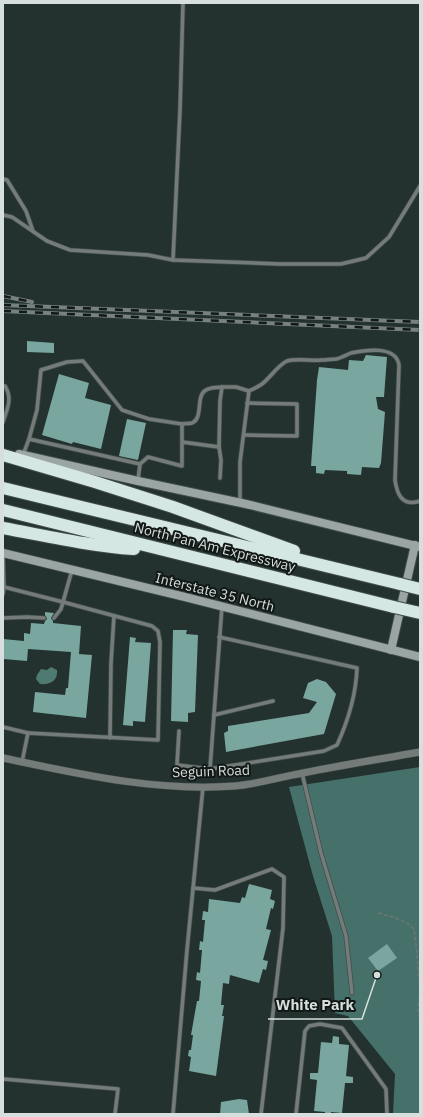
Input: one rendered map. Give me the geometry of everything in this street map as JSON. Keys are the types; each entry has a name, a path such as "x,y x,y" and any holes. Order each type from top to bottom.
{"highway":[{"path":"3,456 173,507 356,573"},
{"name":"North Pan Am Expressway","path":"3,488 420,589"},
{"name":"North Pan Am Expressway","path":"3,510 420,613"},
{"path":"3,528 117,548 166,551"}],"main road":[{"path":"3,451 240,502 417,546 391,650"},
{"name":"Interstate 35 North","path":"3,553 222,606 420,657"}],"street":[{"name":"Seguin Road","path":"3,758 102,779 168,787 203,787 235,786 258,783 302,773 420,752"}],"lane":[{"path":"172,260 180,110 183,3"},
{"path":"3,179 7,180 26,211 33,231"},
{"path":"3,215 12,217 47,241 70,250 148,255 172,260 280,264 341,264 366,258 389,237 420,186"},
{"path":"23,455 37,410 41,370 67,362 83,361 122,410 149,419 182,424 192,422 196,419 202,394 206,390 222,387 236,387 249,391 262,384 282,364 289,360 320,360 338,358 364,351 390,352 396,358 399,365 395,480 397,492 404,501 420,501"},
{"path":"3,386 5,386 8,391 10,399 3,422"},
{"path":"220,478 220,401 222,387"},
{"path":"240,502 240,462 249,391"},
{"path":"244,435 297,436 297,404 247,403"},
{"path":"138,481 140,464 148,457 182,466 182,424"},
{"path":"29,439 140,464"},
{"path":"182,442 219,447"},
{"path":"3,553 3,594"},
{"path":"54,618 61,609 72,569"},
{"path":"3,727 28,734 158,740 160,642 158,631 152,626 4,587"},
{"path":"210,769 222,606"},
{"path":"110,738 111,663 114,616"},
{"path":"3,618 44,618"},
{"path":"179,731 177,765 210,769 324,751 337,745 347,723 357,682 357,668 219,637"},
{"path":"214,715 273,701"},
{"path":"22,762 28,734"},
{"path":"302,773 321,853 346,936 352,993"},
{"path":"173,1114 203,787"},
{"path":"193,888 215,890 272,869 284,877 283,928 261,1114"},
{"path":"296,1114 305,1031 309,1026 320,1024 342,1028 358,1049 386,1088 387,1114"},
{"path":"3,1079 118,1089 115,1114"}],"path":[{"path":"378,913 403,921 414,929 420,992 418,1010 420,1018"}],"shaded area":[{"path":"51,667 57,670 55,680 47,684 40,684 36,679 37,675 41,669 47,670"},
{"path":"420,767 420,1114 393,1114 395,1074 348,1016 335,1013 332,936 313,876 289,787"}],"building":[{"path":"27,341 54,343 54,353 27,352"},
{"path":"366,355 387,357 384,397 376,397 378,409 385,412 381,463 379,468 362,467 361,475 347,474 347,471 325,470 324,474 316,473 316,466 311,466 319,367 348,370 349,360 363,361"},
{"path":"59,374 89,383 85,398 111,405 101,449 73,442 72,444 42,435"},
{"path":"127,419 146,423 138,460 119,456"},
{"path":"45,612 54,613 51,618 53,623 81,626 79,654 92,655 86,718 33,712 35,692 65,695 66,688 68,688 71,652 28,649 27,661 3,659 3,639 24,641 24,633 30,634 31,623 44,624 47,619"},
{"path":"173,630 187,630 186,634 198,635 195,712 188,713 188,722 171,721"},
{"path":"130,637 136,638 135,642 151,643 145,722 133,721 133,726 123,725"},
{"path":"317,679 326,682 336,694 324,734 226,752 224,733 228,731 228,726 309,713 317,702 303,698 308,683"},
{"path":"249,884 272,890 270,899 275,901 273,909 271,908 266,929 271,930 263,960 268,961 266,970 263,969 259,983 230,975 229,984 223,983 221,1005 224,1005 222,1016 224,1016 216,1076 189,1071 191,1057 188,1056 189,1050 191,1050 193,1035 191,1035 197,1001 199,1001 201,981 196,980 197,972 200,973 202,950 199,950 200,941 203,942 205,920 202,920 203,911 208,912 209,899 240,903 242,897 245,898"},
{"path":"387,944 397,958 378,971 368,958"},
{"path":"333,1036 339,1037 339,1044 349,1045 346,1076 353,1077 353,1083 345,1083 342,1113 331,1112 331,1114 325,1114 325,1112 314,1111 317,1080 310,1079 310,1073 318,1073 321,1042 332,1043"},
{"path":"239,1099 247,1100 249,1114 220,1114 221,1102"}],"railway":[{"path":"3,296 32,302"},
{"path":"3,305 420,322"},
{"path":"3,311 420,330"}],"place":[{"name":"White Park","path":"377,975"}]}
